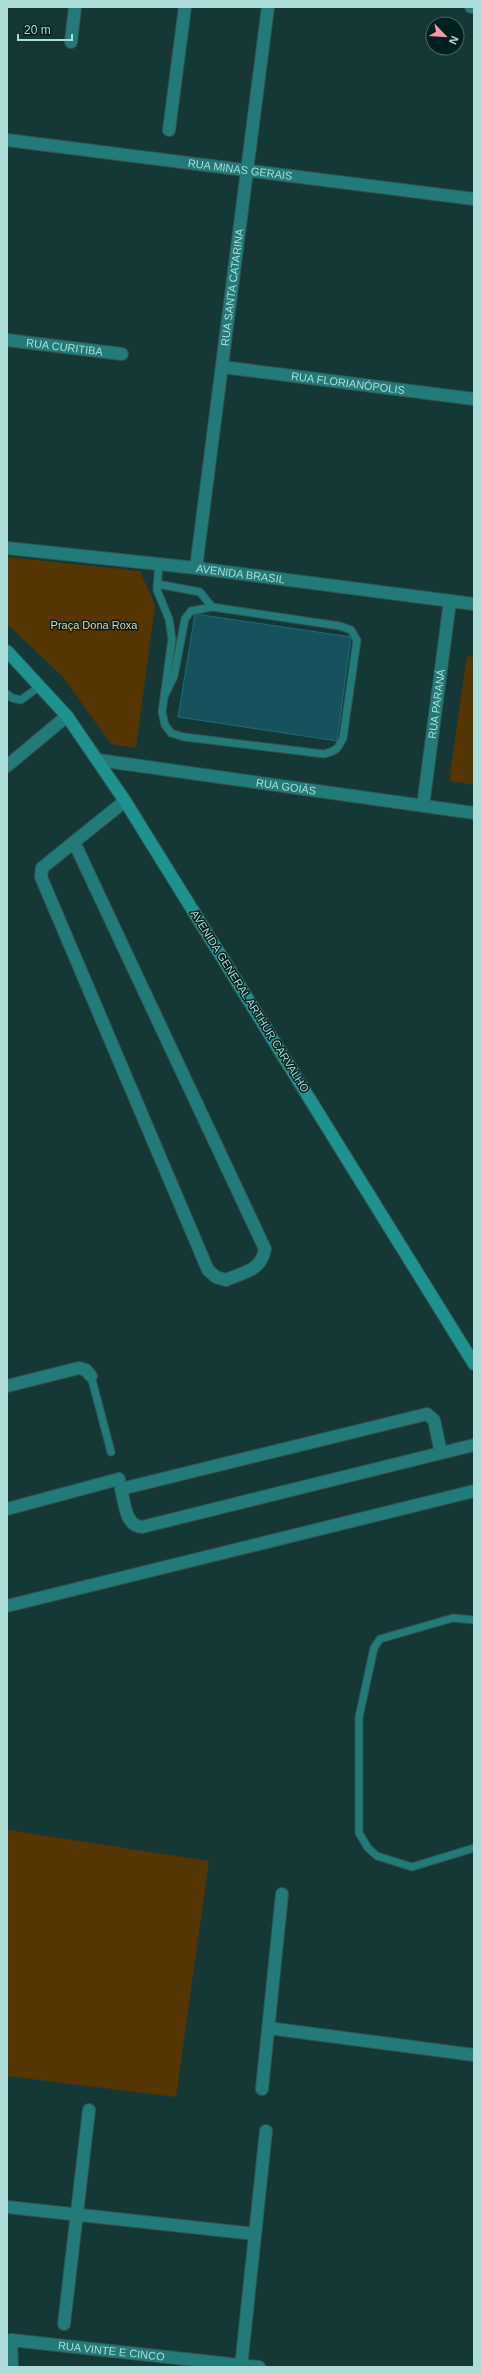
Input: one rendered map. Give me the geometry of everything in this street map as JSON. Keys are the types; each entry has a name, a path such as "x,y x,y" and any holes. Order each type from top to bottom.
{"main road":[{"name":"AVENIDA GENERAL ARTHUR CARVALHO","path":"7,651 67,716 125,801 474,1364"}],"street":[{"path":"70,42 75,7"},
{"path":"169,130 185,7"},
{"name":"RUA SANTA CATARINA","path":"196,568 268,7"},
{"name":"RUA MINAS GERAIS","path":"7,140 474,199"},
{"name":"RUA CURITIBA","path":"7,340 122,354"},
{"name":"RUA FLORIANÓPOLIS","path":"222,367 474,399"},
{"name":"AVENIDA BRASIL","path":"7,548 196,568 474,604"},
{"name":"RUA PARANÁ","path":"423,806 450,601"},
{"path":"7,766 67,716"},
{"name":"RUA GOIÁS","path":"98,760 474,813"},
{"path":"74,842 265,1250 263,1259 258,1266 226,1280 216,1277 208,1270 41,877 42,868 74,842 125,801"},
{"path":"7,1386 79,1368 86,1370 90,1376"},
{"path":"441,1453 434,1420 427,1414 121,1489 130,1523 135,1526 142,1527 474,1445"},
{"path":"7,1509 119,1479"},
{"path":"7,1606 474,1491"},
{"path":"262,2090 282,1894"},
{"path":"268,2028 474,2055"},
{"path":"64,2324 89,2110"},
{"path":"242,2366 266,2131"},
{"path":"7,2207 255,2234"},
{"name":"RUA VINTE E CINCO","path":"12,2367 11,2340 259,2367"}],"lane":[{"path":"159,564 157,584 159,598 169,620 172,639 167,662 165,695 162,712 165,725 171,733 184,737 324,754 338,748 343,738 357,640 351,630 340,626 212,607 191,611 185,619 174,676 165,695"},
{"path":"157,584 200,592 212,607"},
{"path":"7,694 12,698 20,700 40,686"},
{"path":"90,1376 111,1452"},
{"path":"474,1620 453,1618 380,1640 374,1648 359,1717 359,1833 368,1848 377,1856 412,1867 474,1848"}],"green space":[{"name":"Praça Dona Roxa","path":"7,557 140,571 155,605 136,748 111,744 63,677 7,624"},
{"path":"467,656 474,657 474,785 449,781"},
{"path":"7,1830 209,1861 176,2097 7,2076"}],"building":[{"path":"195,614 351,637 337,741 178,717"}]}
